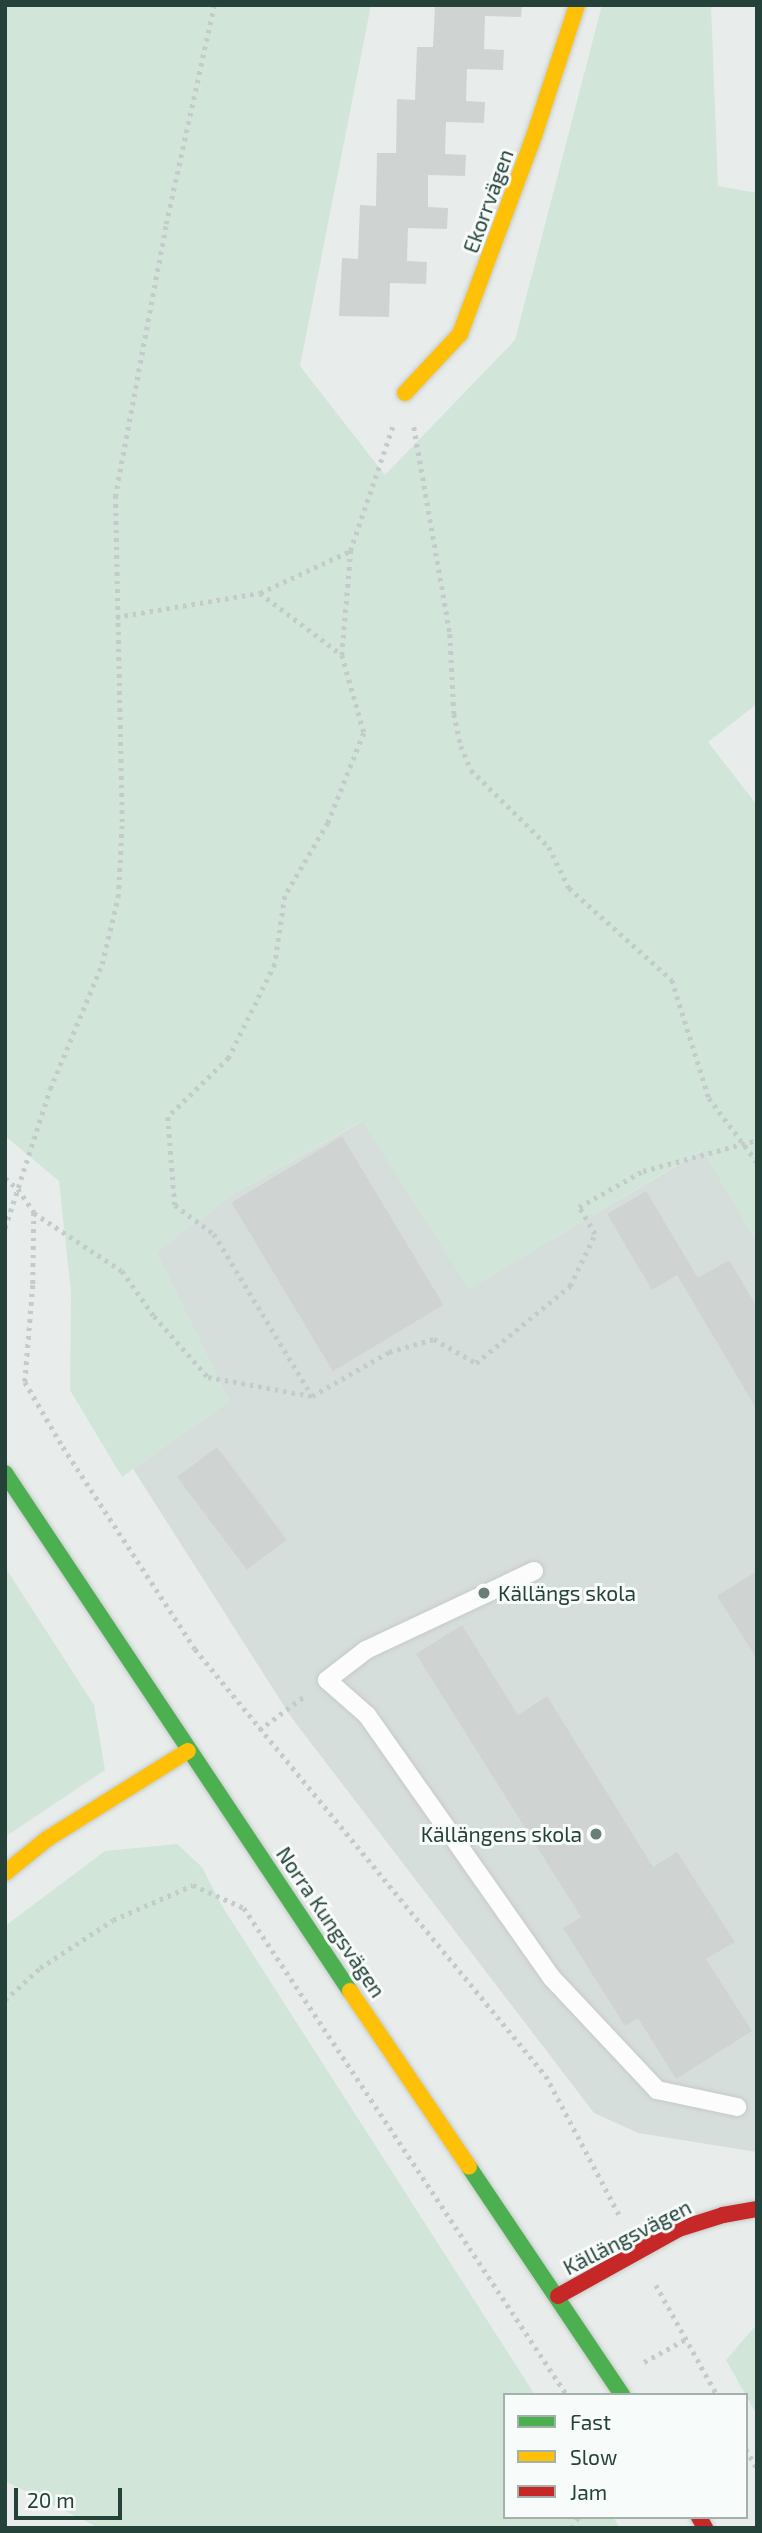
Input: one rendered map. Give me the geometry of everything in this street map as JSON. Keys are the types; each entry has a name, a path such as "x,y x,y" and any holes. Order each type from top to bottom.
{"main road":[{"name":"Ekorrvägen","path":"405,393 460,334 534,136 577,5"},
{"name":"Norra Kungsvägen","path":"5,1473 188,1751 558,2296 621,2393"},
{"path":"5,1873 47,1839 188,1751"},
{"name":"Källängsvägen","path":"558,2296 679,2229 723,2215 757,2210"}],"lane":[{"path":"534,1572 366,1650 327,1680 367,1715 552,1978 657,2090 737,2107"}],"path":[{"path":"5,1228 50,1089 102,964 118,897 122,822 116,617 116,497 166,223 214,5"},
{"path":"312,1396 214,1234 175,1205 168,1117 229,1058 275,964 285,896 328,823 364,733 342,655 351,550 405,393"},
{"path":"405,393 417,438 444,594 450,634 454,714 461,746 471,770 549,847 569,888 672,980 709,1098 757,1162"},
{"path":"116,617 260,593 351,550"},
{"path":"260,593 342,655"},
{"path":"5,1178 18,1189 34,1212 122,1271 154,1316 208,1377 312,1396 389,1352 434,1339 476,1363 570,1286 596,1234 579,1207 643,1171 757,1140"},
{"path":"34,1212 33,1285 25,1382 63,1447 195,1649 546,2076 637,2251 716,2393"},
{"path":"259,1730 327,1680"},
{"path":"5,2000 40,1968 113,1920 193,1885 244,1908 566,2393"},
{"path":"748,2452 757,2468"}],"shaded area":[{"name":"Källängs skola","path":"363,1121 470,1288 703,1150 757,1242 757,2152 638,2133 594,2113 291,1717 133,1469 229,1401 156,1252 235,1193"}],"green space":[{"path":"5,5 371,5 300,366 385,475 515,340 602,5 711,5 718,186 757,193 757,704 708,742 757,805 757,1242 702,1150 469,1289 362,1121 235,1193 156,1252 229,1401 122,1477 70,1390 71,1292 59,1181 5,1136"},
{"path":"5,1567 94,1705 105,1770 5,1837"},
{"path":"177,1844 202,1867 222,1906 534,2393 503,2393 503,2519 614,2519 620,2528 99,2528 5,2481 5,1926 105,1851"},
{"path":"757,2324 757,2415 748,2399 748,2393 745,2393 726,2360"}],"building":[{"path":"435,5 522,5 521,17 485,16 484,49 504,50 503,70 467,69 466,101 485,102 484,123 446,122 445,154 466,155 465,176 428,175 428,207 448,208 447,229 408,228 407,261 427,262 426,284 390,283 389,317 339,316 342,258 358,259 360,205 376,206 377,153 396,153 397,99 415,100 417,47 433,47"},
{"path":"342,1136 443,1305 333,1371 231,1202"},
{"path":"646,1191 698,1278 729,1260 757,1307 757,1410 677,1275 652,1290 607,1214"},
{"path":"217,1447 287,1540 247,1570 177,1477"},
{"path":"757,1571 757,1659 717,1596"},
{"path":"462,1625 518,1715 547,1696 653,1867 677,1852 735,1942 706,1959 752,2031 676,2079 638,2018 625,2026 563,1928 581,1917 416,1654"}],"traffic: fast":[{"path":"5,1473 350,1991"},
{"path":"469,2167 621,2393"}],"traffic: slow":[{"path":"405,393 460,334 534,136 577,5"},
{"path":"5,1873 47,1839 188,1751"},
{"path":"350,1991 469,2167"}],"traffic: jam":[{"path":"558,2296 679,2229 723,2215 757,2209"},
{"path":"700,2519 705,2528"}],"place":[{"name":"Källängs skola","path":"484,1593"},
{"name":"Källängens skola","path":"596,1834"}]}
